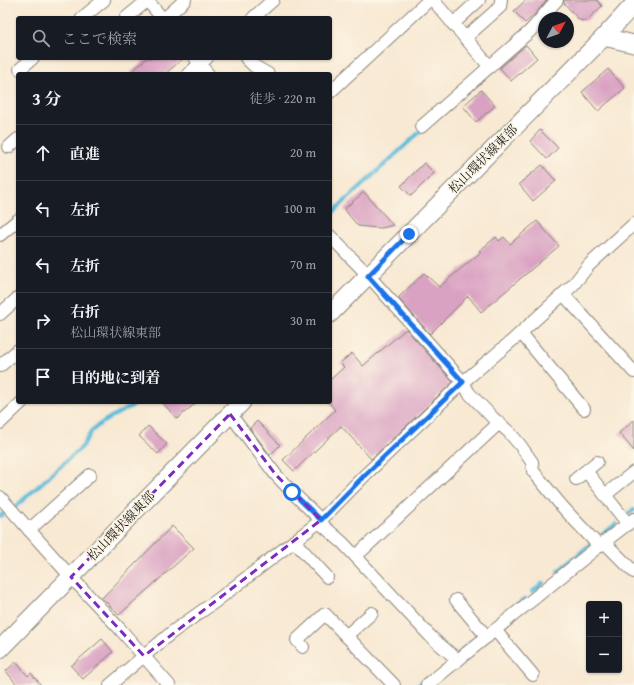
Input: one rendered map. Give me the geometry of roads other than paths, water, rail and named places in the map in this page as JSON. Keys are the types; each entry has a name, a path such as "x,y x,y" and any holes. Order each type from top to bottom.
{"street":[{"path":"84,16 104,0"},
{"path":"128,16 148,0 162,16"},
{"path":"166,16 185,0"},
{"path":"255,16 273,0"},
{"path":"332,90 429,0"},
{"path":"433,0 490,67"},
{"path":"453,24 479,0"},
{"path":"465,38 500,8 501,0"},
{"path":"421,127 529,32 557,0"},
{"name":"松山環状線東部","path":"332,312 604,37 634,4"},
{"path":"604,37 634,44"},
{"path":"20,69 31,60"},
{"path":"190,72 201,60 207,72"},
{"path":"248,60 254,66 264,72"},
{"path":"0,235 16,223"},
{"path":"110,685 171,633 216,601 320,521 365,475 463,382 521,333 573,285 589,265 634,224"},
{"path":"332,238 463,382 469,393 509,432 532,462 533,471 569,514 634,572"},
{"path":"563,294 633,377"},
{"path":"0,314 16,300"},
{"path":"521,333 584,410"},
{"path":"0,366 16,352"},
{"path":"0,423 20,404"},
{"name":"松山環状線東部","path":"0,649 240,404"},
{"path":"230,414 276,475 320,521 344,543 432,638 458,660"},
{"path":"356,556 498,422"},
{"path":"427,685 631,521 605,495 581,475 597,462"},
{"path":"605,495 634,472"},
{"path":"29,530 90,475"},
{"path":"0,497 169,685"},
{"path":"294,541 326,577"},
{"path":"456,600 533,675"},
{"path":"346,636 372,613"},
{"path":"303,647 297,640 325,614 394,685"}],"waterway":[{"path":"332,213 423,129"},
{"path":"15,507 82,447 91,432 97,426 136,404"},
{"path":"629,513 634,510"},
{"path":"0,516 6,512"},
{"path":"602,535 616,524"},
{"path":"558,571 591,544"},
{"path":"532,592 543,583"},
{"path":"513,608 525,598"},
{"path":"489,627 507,613"},
{"path":"462,649 477,637"},
{"path":"418,685 427,678"}]}
